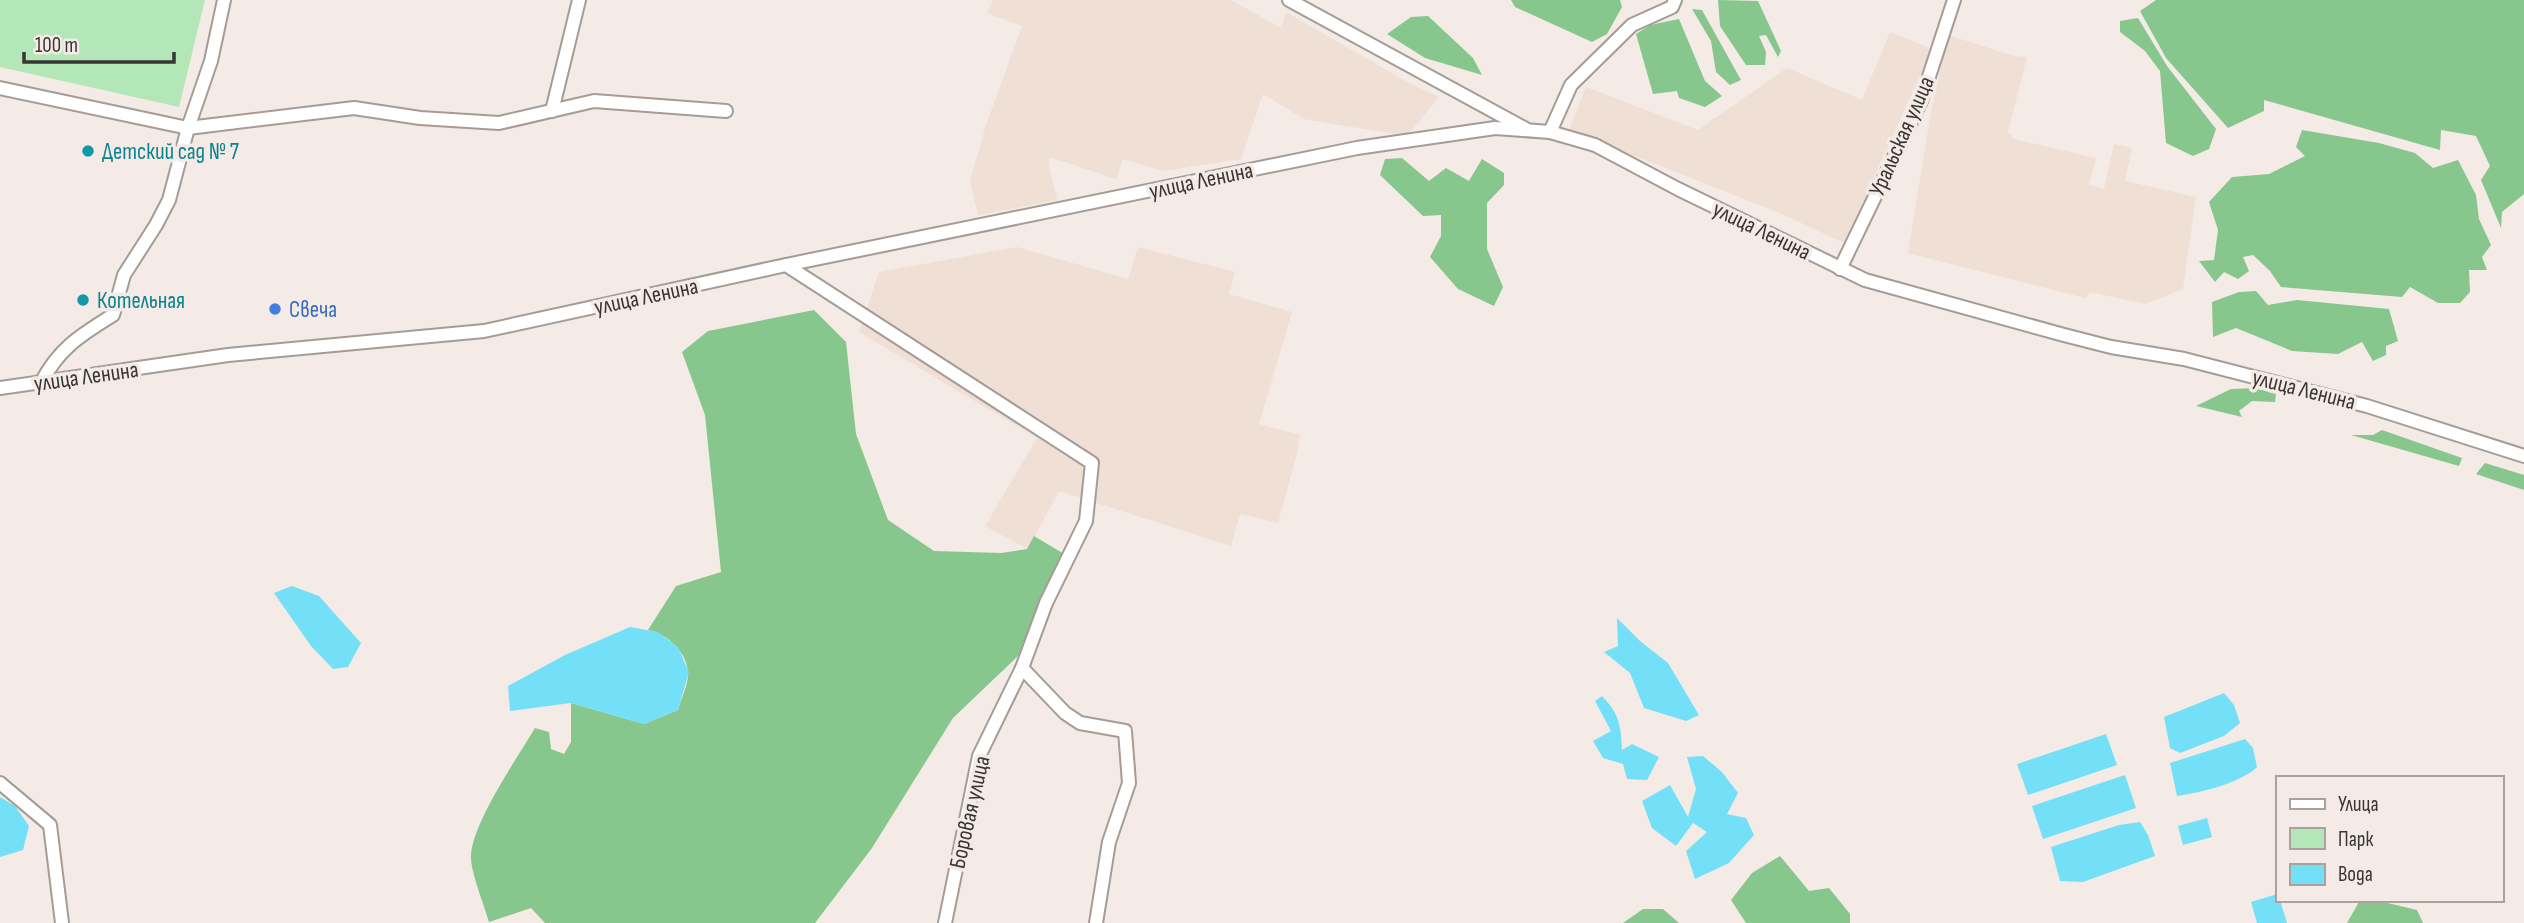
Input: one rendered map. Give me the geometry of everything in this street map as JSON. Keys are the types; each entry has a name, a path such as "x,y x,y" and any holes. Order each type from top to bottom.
{"street":[{"path":"41,383 52,362 79,336 113,315 124,275 169,200 188,128 211,61 224,0"},
{"path":"552,111 579,0"},
{"path":"1289,0 1530,131"},
{"path":"1550,132 1571,85 1632,25 1672,7 1675,0"},
{"name":"Уральская улица","path":"1840,269 1921,101 1954,0"},
{"path":"0,88 188,128 354,108 420,118 499,123 594,101 726,111"},
{"name":"улица Ленина","path":"0,388 228,355 484,331 786,265 1357,148 1495,128 1550,132 1595,145 1678,189 1865,280 2111,347 2184,359 2367,406 2524,456"},
{"name":"Боровая улица","path":"786,265 1092,463 1086,521 1046,603 1023,668 979,756 944,923"},
{"path":"1023,668 1065,713 1080,723 1125,731 1129,783 1109,842 1096,923"},
{"path":"0,783 50,825 62,923"}],"shaded area":[{"path":"993,0 1231,0 1281,28 1286,12 1409,83 1439,97 1407,136 1304,119 1263,94 1241,159 1164,171 1123,159 1116,179 1050,157 1049,166 1057,200 978,215 970,181 986,125 1022,26 987,13"},
{"path":"1890,32 1932,49 1844,243 1780,213 1569,130 1586,87 1698,130 1787,68 1862,100"},
{"path":"1948,35 2014,56 2027,57 2008,132 2014,139 2096,158 2089,185 2104,189 2114,144 2132,148 2125,181 2196,197 2183,289 2145,304 2091,292 2085,298 1908,253 1930,117"},
{"path":"1017,247 1128,279 1138,247 1235,272 1229,294 1292,312 1259,424 1300,435 1278,523 1240,514 1231,546 1059,491 1028,549 985,526 1037,438 859,332 879,272"}],"green space":[{"path":"0,0 205,0 179,107 0,67"},
{"path":"1511,0 1620,0 1622,7 1607,34 1592,42 1515,7"},
{"path":"1718,0 1758,1 1781,51 1778,57 1766,35 1759,36 1766,52 1765,65 1746,65 1720,26"},
{"path":"2156,0 2524,0 2524,194 2502,212 2501,228 2481,180 2490,166 2476,136 2441,130 2440,150 2264,100 2264,111 2228,128 2166,58 2140,11"},
{"path":"1692,9 1702,10 1741,80 1730,85 1716,72 1711,41"},
{"path":"1428,16 1473,58 1482,75 1425,58 1387,34 1411,17"},
{"path":"2138,18 2167,66 2216,129 2209,149 2193,156 2166,143 2160,71 2145,51 2120,32 2120,21"},
{"path":"1679,19 1705,81 1722,96 1705,107 1679,98 1677,91 1653,94 1636,34 1650,25"},
{"path":"2302,130 2379,143 2415,153 2433,168 2458,160 2476,195 2479,219 2491,245 2482,257 2487,270 2469,270 2470,292 2460,303 2438,303 2410,287 2402,297 2281,287 2270,271 2253,255 2243,257 2249,271 2238,279 2224,272 2215,282 2199,261 2214,260 2218,230 2209,202 2232,177 2269,174 2305,156 2296,147"},
{"path":"1402,158 1429,181 1446,168 1469,181 1482,159 1504,173 1504,185 1487,203 1487,249 1503,287 1494,306 1458,289 1430,257 1441,236 1441,215 1423,216 1380,175 1385,159"},
{"path":"2256,291 2268,305 2297,300 2389,309 2398,341 2386,346 2386,355 2373,361 2362,342 2338,354 2292,351 2236,328 2213,337 2212,302 2239,292"},
{"path":"814,310 846,342 856,434 888,520 934,551 1001,553 1027,549 1034,536 1064,554 1018,656 953,718 872,848 815,923 545,923 531,908 489,922 472,866 472,845 496,792 535,728 549,732 551,749 564,754 571,742 571,703 644,724 678,710 687,681 688,672 684,657 668,639 648,630 676,586 721,572 705,415 682,352 708,331"},
{"path":"2258,388 2276,394 2275,402 2252,401 2239,411 2242,417 2196,406 2231,389"},
{"path":"2382,430 2462,458 2459,466 2351,435 2373,435"},
{"path":"2485,463 2524,475 2524,490 2476,474"},
{"path":"1780,856 1809,891 1829,888 1850,914 1850,923 1746,923 1731,900 1752,873"},
{"path":"2359,902 2383,902 2417,910 2423,923 2347,923"},
{"path":"1643,909 1663,909 1679,923 1623,923"}],"water":[{"path":"292,586 319,596 361,643 348,667 333,669 311,646 274,593"},
{"path":"1617,618 1668,663 1699,715 1686,721 1644,708 1630,673 1604,652 1618,646"},
{"path":"630,627 658,632 678,647 689,672 678,710 644,724 571,703 510,711 508,686 565,655"},
{"path":"2224,693 2234,705 2240,723 2224,736 2180,753 2170,748 2164,717"},
{"path":"1602,696 1613,709 1618,721 1622,750 1632,744 1659,757 1647,780 1627,779 1623,764 1603,758 1593,741 1611,731 1595,701"},
{"path":"2106,734 2117,765 2028,795 2017,764"},
{"path":"2245,739 2253,748 2257,767 2250,773 2208,790 2177,796 2170,763"},
{"path":"1703,756 1722,772 1738,793 1727,814 1746,818 1754,835 1729,863 1695,879 1686,851 1707,832 1693,823 1676,846 1652,828 1642,801 1670,785 1688,817 1696,789 1687,757"},
{"path":"2125,775 2136,808 2043,839 2032,806"},
{"path":"0,797 15,806 29,826 23,850 0,857"},
{"path":"2207,818 2212,837 2183,845 2178,826"},
{"path":"2140,822 2155,856 2083,882 2060,881 2051,847 2119,825"},
{"path":"2276,894 2276,902 2281,902 2287,923 2257,923 2251,902"}],"place":[{"name":"Детский сад № 7","path":"88,151"},
{"name":"Котельная","path":"83,300"},
{"name":"Свеча","path":"275,309"}]}
